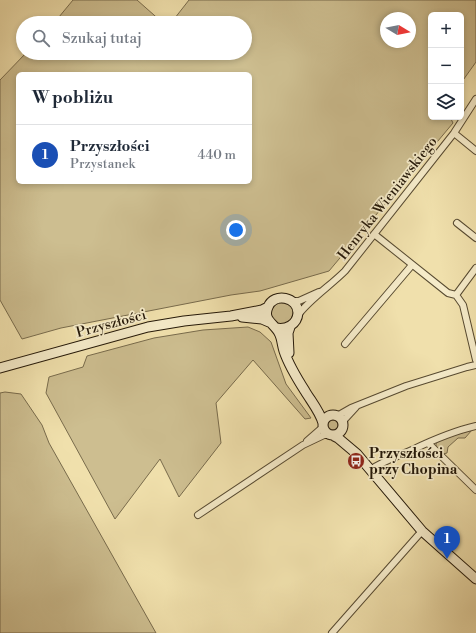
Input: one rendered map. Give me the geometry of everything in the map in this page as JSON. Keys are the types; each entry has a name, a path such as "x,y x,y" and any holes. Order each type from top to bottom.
{"street":[{"name":"Henryka Wieniawskiego","path":"298,315 302,309 345,271 454,133 476,99"},
{"path":"454,133 476,151"},
{"path":"457,223 476,238"},
{"path":"374,234 448,294 456,295 463,305 476,360"},
{"path":"345,344 412,265"},
{"path":"456,295 476,268"},
{"name":"Henryka Wieniawskiego","path":"292,301 299,301 326,289"},
{"path":"291,364 288,333 298,315 292,301 278,298 270,303 267,317 269,322 280,334 284,352 297,378 310,399 326,433 338,438 357,454"},
{"name":"Przyszłości","path":"0,368 148,327 184,321 231,316 262,310 268,307"},
{"name":"Przyszłości","path":"231,316 262,319 269,322"},
{"path":"276,328 281,329 290,327"},
{"path":"303,445 323,425 326,418 406,386 476,365"},
{"path":"310,399 340,417 344,433 357,454 370,470 422,531 476,580"},
{"path":"198,515 303,445 324,435 332,436 341,432 345,418 357,406"},
{"path":"370,470 379,464 428,443 463,429 476,426"},
{"path":"428,443 476,490"},
{"path":"332,633 422,531"}],"shaded area":[{"path":"73,0 137,0 155,16 60,16"},
{"path":"189,0 476,0 476,62 464,79 464,12 428,12 428,120 452,120 453,123 329,271 260,291 231,295 61,328 22,339 0,300 0,80 19,60 252,60 252,16 176,16"},
{"path":"278,302 286,302 293,309 293,317 286,324 278,324 271,317 271,309"},
{"path":"248,327 260,332 271,342 286,384 311,418 305,419 253,360 216,403 221,443 179,497 160,459 115,519 46,393 49,377 83,367 87,356 154,338 203,330"},
{"path":"5,392 21,394 42,425 49,443 156,633 0,633 0,393"},
{"path":"331,420 335,420 338,425 335,430 331,430 328,427 328,423"},
{"path":"472,430 465,438 458,438 448,447 447,453 443,454 436,449 438,440"}],"place":[{"name":"Przyszłości przy Chopina","path":"356,461"},
{"name":"Przyszłości","path":"447,559"}]}
